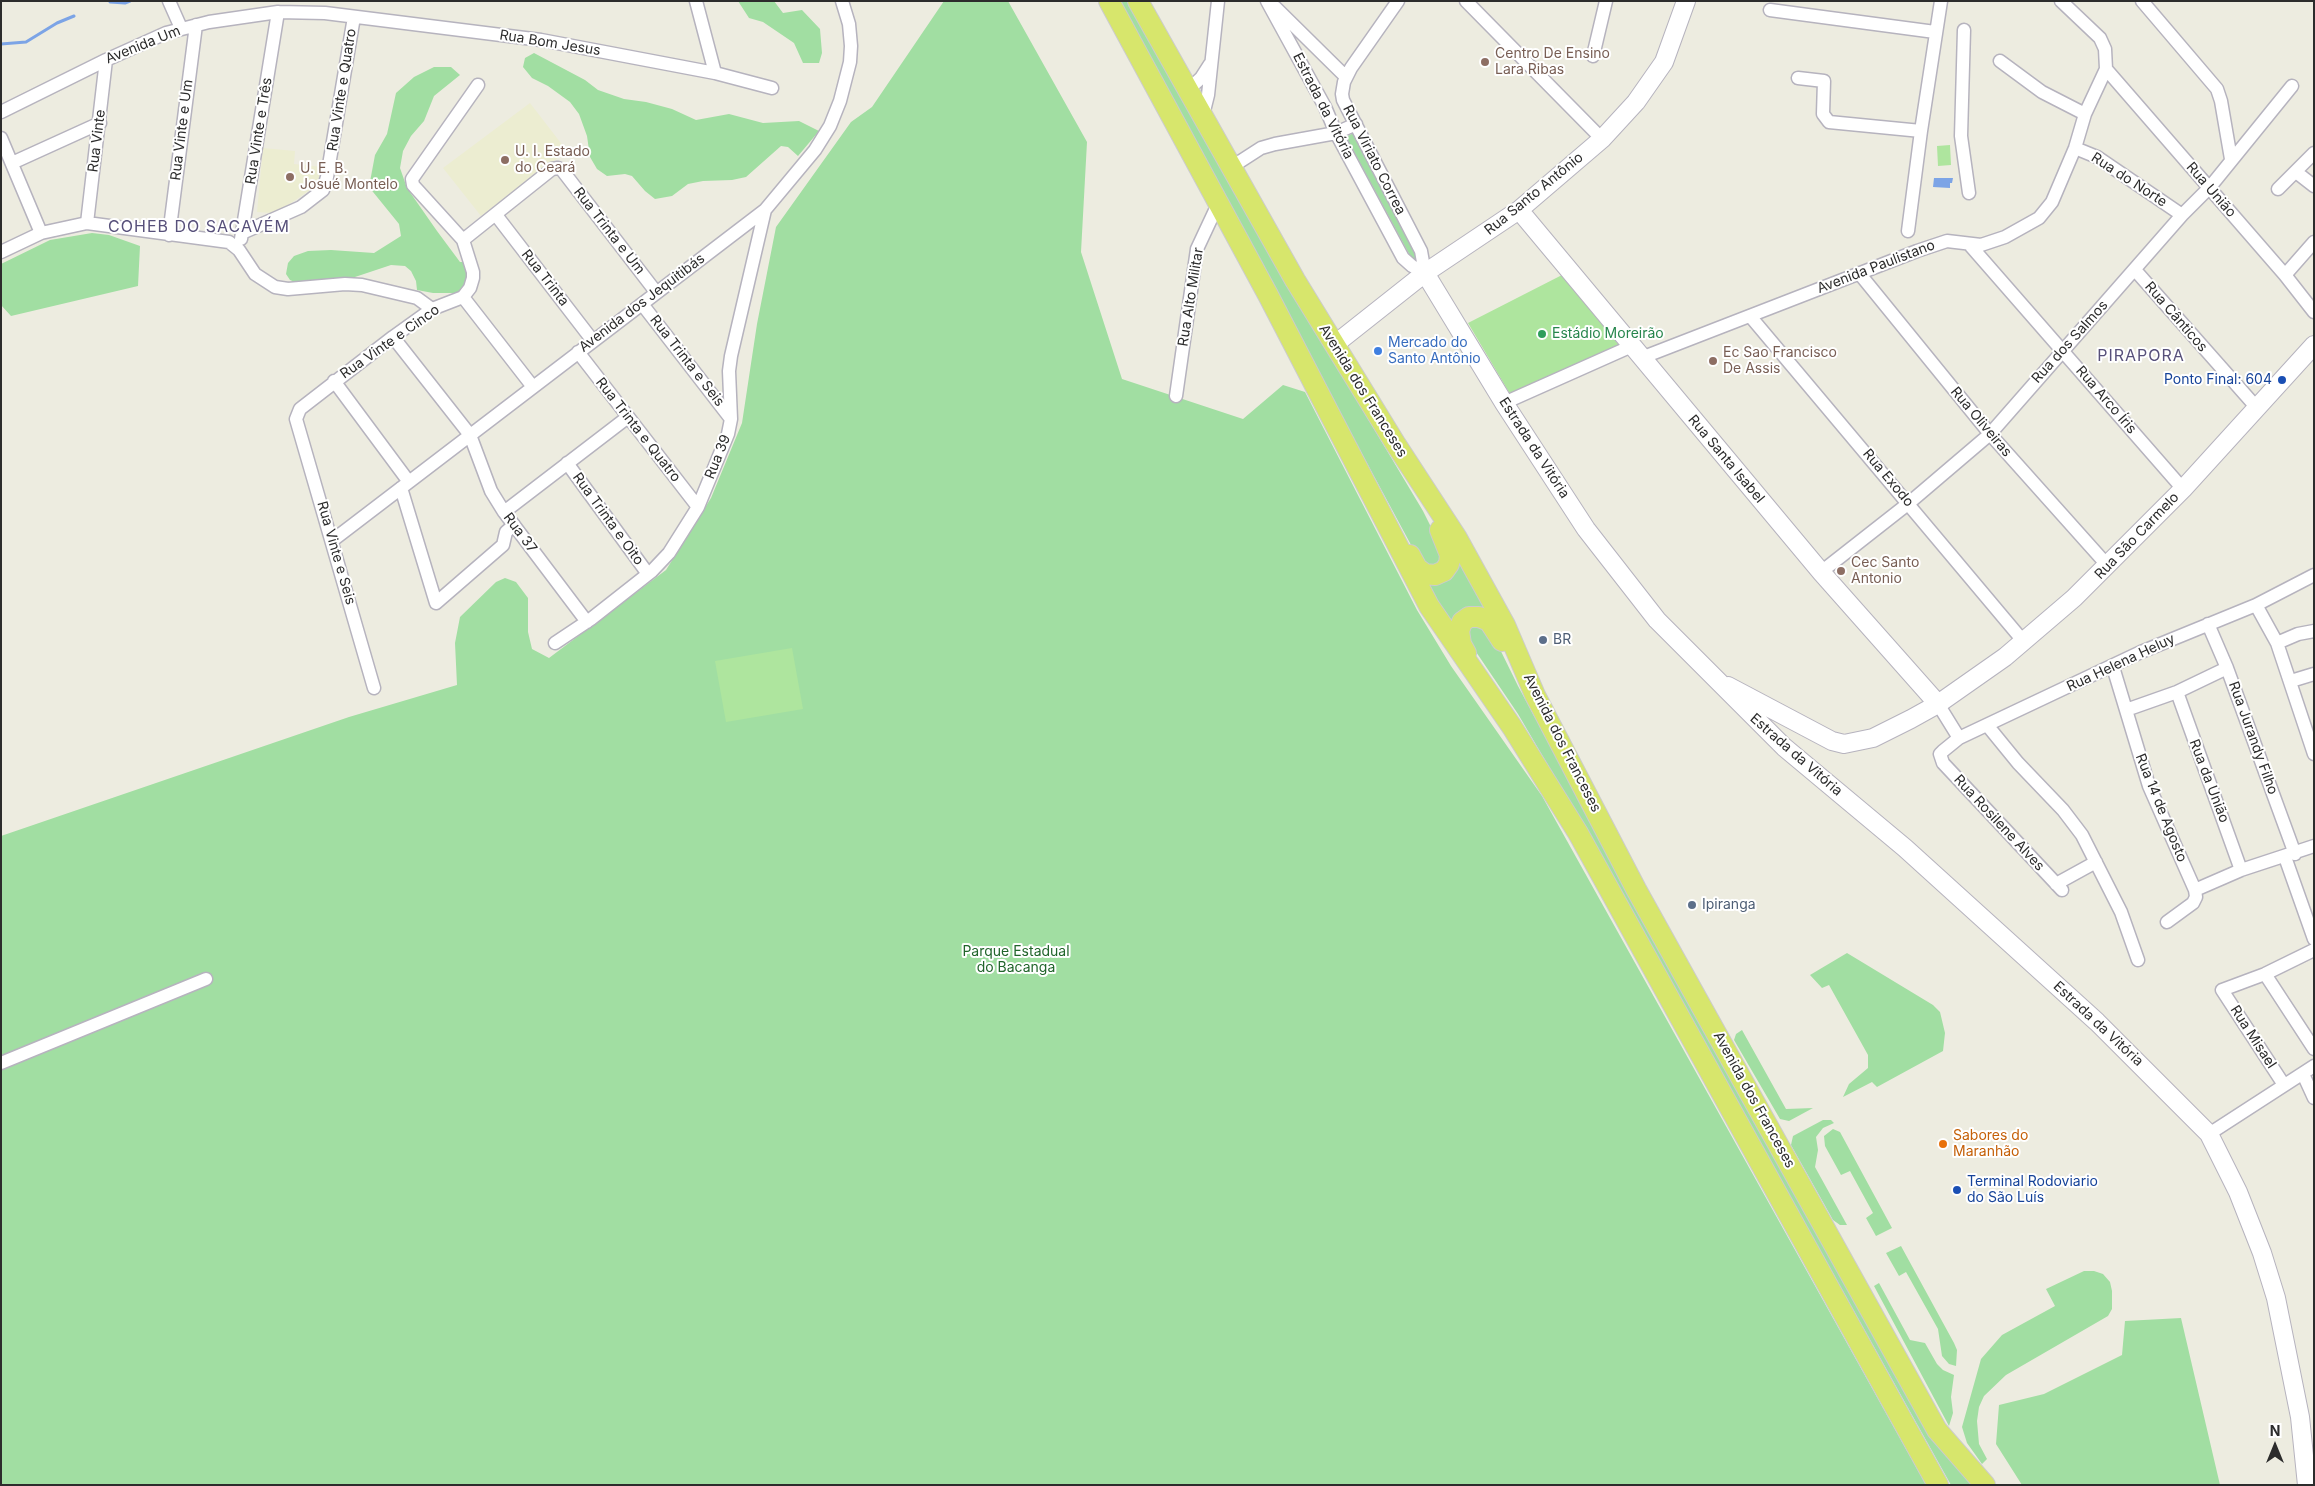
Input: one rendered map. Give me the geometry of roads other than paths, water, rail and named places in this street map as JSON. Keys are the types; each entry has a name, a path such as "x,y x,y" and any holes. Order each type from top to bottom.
{"main road":[{"name":"Avenida dos Franceses","path":"1108,1 1219,202 1429,606 1512,727 1578,834 1938,1485"},
{"name":"Avenida dos Franceses","path":"1138,1 1202,119 1334,344 1395,444 1457,538 1505,625 1535,695 1636,889 1937,1430 1985,1485"},
{"path":"1352,456 1417,568 1430,576 1440,574 1449,564 1449,549 1395,444"},
{"path":"1512,727 1461,644 1459,631 1466,619 1479,617 1492,624 1535,695"}],"street":[{"path":"168,1 180,28"},
{"path":"696,1 716,73"},
{"path":"1202,119 1208,96 1218,1"},
{"path":"1268,1 1346,77"},
{"name":"Estrada da Vitória","path":"1268,1 1325,107 1336,133 1404,258 1412,266 1424,273 1504,403 1586,529 1657,620 1784,747 1905,848 2097,1022 2209,1134 2238,1192 2262,1253 2276,1298 2300,1417 2307,1485"},
{"name":"Rua Viriato Correa","path":"1398,1 1346,77 1342,88 1343,100 1421,251 1424,273"},
{"path":"1466,1 1602,138"},
{"path":"1593,56 1606,1"},
{"name":"Rua Santo Antônio","path":"1334,344 1424,273 1519,210 1602,138 1636,102 1664,62 1686,1"},
{"path":"1908,231 1935,32 1941,1"},
{"path":"2060,1 2100,38 2105,49 2106,69"},
{"path":"2142,1 2217,89 2231,159"},
{"name":"Avenida dos Jequitibás","path":"333,540 765,210 815,150 830,126 837,109 847,74 851,46 845,3"},
{"name":"Avenida Um","path":"1,112 106,60 180,28 278,12 324,7"},
{"name":"Rua Bom Jesus","path":"324,7 354,17 541,40 716,73 772,88"},
{"path":"1770,10 1935,32"},
{"name":"Rua Vinte e Três","path":"239,250 278,12"},
{"name":"Rua Vinte e Quatro","path":"242,233 301,207 322,190 327,177 354,17"},
{"name":"Rua Vinte e Um","path":"168,235 196,25"},
{"path":"1964,30 1961,136 1969,193"},
{"name":"Rua Vinte","path":"87,223 106,60"},
{"path":"2000,61 2042,92 2085,114"},
{"path":"1187,91 1201,78 1211,62"},
{"name":"Avenida Paulistano","path":"1504,403 1637,352 1750,316 1858,273 1947,241 1981,244 2005,237 2039,218 2052,202 2075,148 2085,114 2106,69"},
{"name":"Rua União","path":"2106,69 2210,187 2314,312"},
{"path":"1798,78 1824,81 1823,114 1829,122 1921,131"},
{"path":"478,85 412,179 413,185 463,240 470,258 474,278 463,298 533,387"},
{"name":"Rua dos Salmos","path":"1822,572 1909,503 1990,434 2182,215 2210,187 2292,86"},
{"path":"12,163 100,123"},
{"path":"1230,168 1247,155 1275,144 1336,133 1356,124"},
{"path":"1,138 41,233"},
{"name":"Rua do Norte","path":"2075,148 2097,157 2182,215"},
{"path":"2278,189 2314,154"},
{"name":"Rua Trinta e Um","path":"496,215 552,170 558,168 562,170 656,292"},
{"path":"2296,172 2314,186"},
{"name":"Rua Alto Militar","path":"1176,396 1197,249 1219,202"},
{"name":"Rua 39","path":"554,643 587,622 648,574 669,554 698,507 728,434 732,419 729,371 731,356 765,210"},
{"name":"Rua Santa Isabel","path":"1519,210 1822,572 1938,704"},
{"path":"463,240 496,215"},
{"name":"Rua Trinta","path":"496,215 593,341"},
{"path":"1,252 41,233 87,223 225,241 239,250 255,274 275,287 288,289 362,285 417,298 432,309"},
{"path":"2285,275 2314,242"},
{"name":"Rua Arco Íris","path":"1969,244 2183,489"},
{"name":"Rua Cânticos","path":"2135,270 2257,408"},
{"name":"Rua Oliveiras","path":"1858,273 1990,434 2108,566"},
{"name":"Rua Vinte e Cinco","path":"296,419 300,409 393,336 432,309 463,298"},
{"name":"Rua Trinta e Seis","path":"642,304 732,419"},
{"name":"Rua Exodo","path":"1750,316 2024,642"},
{"name":"Rua 37","path":"393,336 470,435 485,479 504,512 587,622"},
{"name":"Rua São Carmelo","path":"1714,679 1832,741 1844,744 1864,740 1886,732 1938,704 2024,642 2108,566 2183,489 2314,344"},
{"name":"Rua Trinta e Quatro","path":"578,352 698,507"},
{"path":"334,381 405,485 436,603 503,545 506,532 514,525"},
{"name":"Rua Trinta e Oito","path":"504,512 628,417"},
{"name":"Rua Vinte e Seis","path":"296,419 333,540 374,688"},
{"name":"Rua Trinta e Oito","path":"567,463 648,574"},
{"name":"Rua Helena Heluy","path":"1943,763 1940,754 1959,738 2113,667 2141,652 2256,605 2314,575"},
{"path":"2256,605 2277,643 2291,681 2305,733 2314,754"},
{"name":"Rua Jurandy Filho","path":"2208,624 2227,668 2290,855 2306,919 2314,939"},
{"path":"2277,643 2298,634 2314,631"},
{"name":"Rua 14 de Agosto","path":"2113,667 2149,786 2195,890"},
{"path":"2126,710 2177,692 2227,668"},
{"path":"2291,681 2314,674"},
{"name":"Rua da União","path":"2177,692 2241,870"},
{"path":"1938,704 1959,738"},
{"path":"1986,725 2018,763 2064,810 2082,834 2121,912 2138,960"},
{"name":"Rua Rosilene Alves","path":"1943,763 2059,887 2096,862"},
{"path":"2168,922 2193,903 2196,897 2195,890 2241,870 2314,846"},
{"path":"2314,950 2265,974 2314,1049"},
{"name":"Rua Misael","path":"2265,974 2222,990 2284,1085"},
{"path":"1,1063 206,979"},
{"path":"2209,1134 2314,1066"},
{"path":"2303,1074 2314,1098"}],"water":[{"path":"1934,178 1953,178 1950,188 1933,187"}],"waterway":[{"path":"110,2 125,3 130,1"},
{"path":"1,44 26,42 57,23 74,16"}],"place":[{"name":"Centro De Ensino Lara Ribas","path":"1485,62"},
{"name":"U. I. Estado do Ceará","path":"505,160"},
{"name":"U. E. B. Josué Montelo","path":"290,177"},
{"name":"Estádio Moreirão","path":"1542,334"},
{"name":"Mercado do Santo Antônio","path":"1378,351"},
{"name":"Ec Sao Francisco De Assis","path":"1713,361"},
{"name":"Ponto Final: 604","path":"2282,380"},
{"name":"Cec Santo Antonio","path":"1841,571"},
{"name":"BR","path":"1543,640"},
{"name":"Ipiranga","path":"1692,905"},
{"name":"Sabores do Maranhão","path":"1943,1144"},
{"name":"Terminal Rodoviario do São Luís","path":"1957,1190"}],"district":[{"name":"COHEB DO SACAVÉM","path":"199,227"},
{"name":"PIRAPORA","path":"2141,356"}],"park label":[{"name":"Parque Estadual do Bacanga","path":"1016,960"}]}
